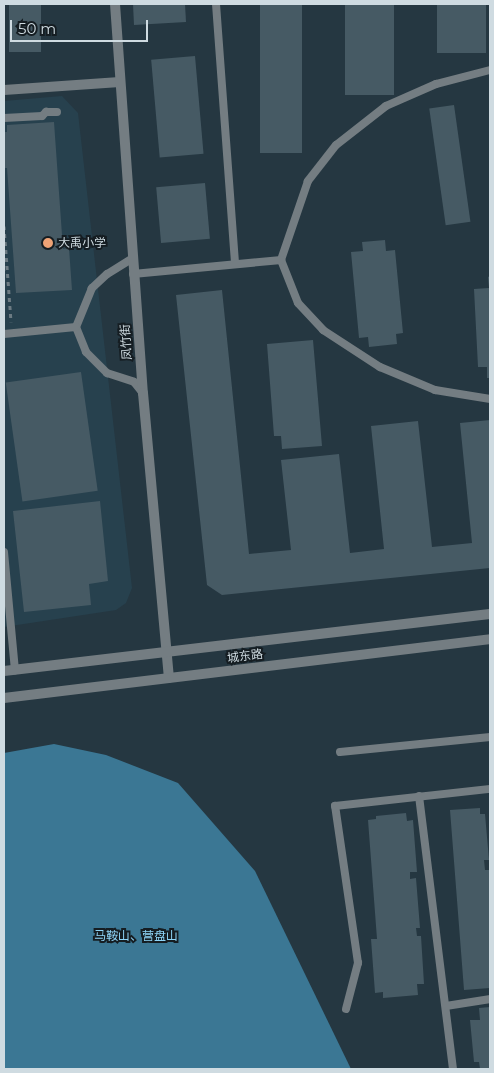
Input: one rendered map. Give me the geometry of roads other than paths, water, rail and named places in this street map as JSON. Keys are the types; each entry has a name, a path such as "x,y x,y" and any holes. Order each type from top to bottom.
{"street":[{"name":"凤竹街","path":"115,4 133,274 169,678"},
{"path":"4,90 120,82"},
{"name":"城东路","path":"4,672 490,614"},
{"name":"城东路","path":"4,698 490,639"}],"lane":[{"path":"216,4 235,263"},
{"path":"490,70 436,84 386,106 336,145 308,180 280,260 298,303 323,330 380,366 435,390 490,399"},
{"path":"4,118 42,116 46,112 57,112"},
{"path":"133,258 107,274 92,288 76,327 86,352 107,373 134,382 143,393"},
{"path":"133,274 280,260"},
{"path":"4,334 76,327"},
{"path":"4,552 15,670"},
{"path":"340,752 490,737"},
{"path":"346,1009 358,963 335,806 490,788"},
{"path":"419,796 453,1069"},
{"path":"446,1006 490,999"}],"place":[{"name":"大禹小学","path":"48,243"}],"park label":[{"name":"马鞍山、营盘山","path":"136,936"}]}
